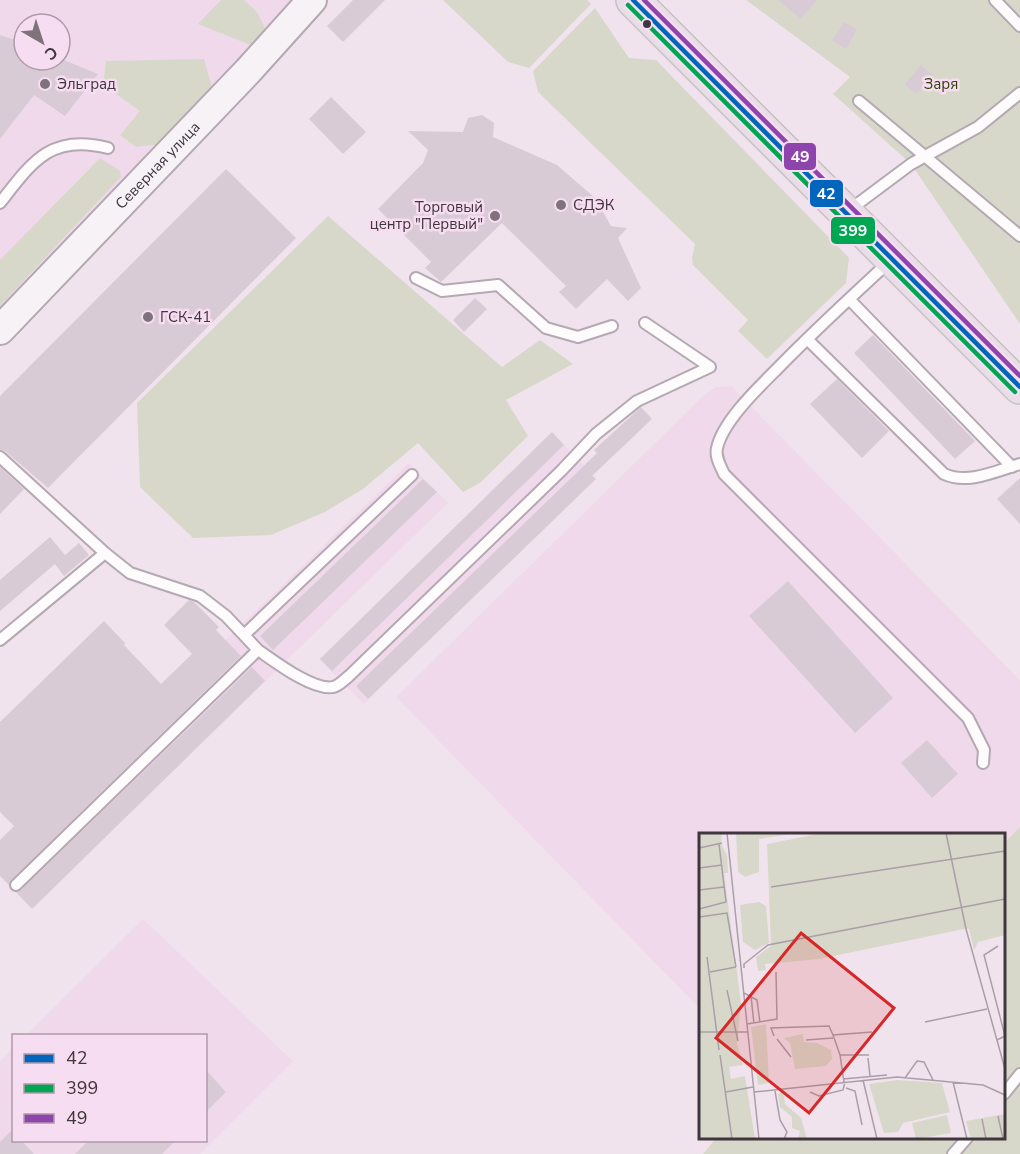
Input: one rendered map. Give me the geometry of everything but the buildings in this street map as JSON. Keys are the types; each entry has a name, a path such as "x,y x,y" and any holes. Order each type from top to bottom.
{"highway":[{"path":"633,0 1020,387"}],"main road":[{"name":"Северная улица","path":"0,330 248,71 312,0"}],"lane":[{"path":"995,0 1020,26"},
{"path":"846,212 911,164 978,127 1020,93"},
{"path":"859,101 1020,236"},
{"path":"0,203 26,170 59,146 91,143 108,148"},
{"path":"892,259 807,339 746,401 728,426 717,447 717,459 724,474 968,718 984,750 983,763"},
{"path":"416,278 441,291 498,285 546,328 578,337 612,326"},
{"path":"849,299 1016,466"},
{"path":"0,457 130,573 200,596 226,616 258,650 292,673 324,687 335,687 561,471 596,434 637,401 710,367 645,323"},
{"path":"807,339 944,474 961,479 1016,466"},
{"path":"244,636 412,475"},
{"path":"0,640 105,553"},
{"path":"16,885 258,650"},
{"path":"1005,1093 1020,1074"},
{"path":"953,1154 965,1139"}],"shaded area":[{"path":"0,0 312,0 0,330"},
{"path":"731,386 1020,680 1020,827 1005,842 1005,833 699,833 699,1008 396,697 705,394 716,387"},
{"path":"553,433 596,478 364,704 319,659"},
{"path":"409,463 448,503 32,909 0,876 0,858"},
{"path":"143,919 293,1061 200,1154 0,1154 0,1061 12,1049 12,1142 207,1142 207,1034 27,1034"}],"green space":[{"path":"221,0 244,0 257,12 266,30 253,46 198,24"},
{"path":"443,0 587,0 591,4 529,68 508,62"},
{"name":"Заря","path":"746,0 1020,0 1020,324 911,164 833,94 850,77"},
{"path":"595,8 629,58 656,60 849,258 846,283 767,359 738,331 748,320 693,265 695,244 538,92 533,71"},
{"path":"204,59 213,91 170,143 136,147 120,135 140,111 103,85 106,61"},
{"path":"100,158 120,171 121,177 0,306 0,260"},
{"path":"328,216 502,367 540,340 573,364 506,400 528,436 480,483 463,492 418,443 363,489 325,512 271,535 193,538 140,487 137,403"},
{"path":"1020,827 1020,1154 703,1154 715,1139 1005,1139 1005,842"}],"transit line":[{"name":"42","path":"633,0 1020,387"},
{"name":"49","path":"644,0 1020,376"},
{"name":"399","path":"628,5 1015,392"}],"place":[{"name":"Эльград","path":"45,84"},
{"name":"СДЭК","path":"561,205"},
{"name":"Торговый центр \"Первый\"","path":"495,216"},
{"name":"ГСК-41","path":"148,317"}]}
